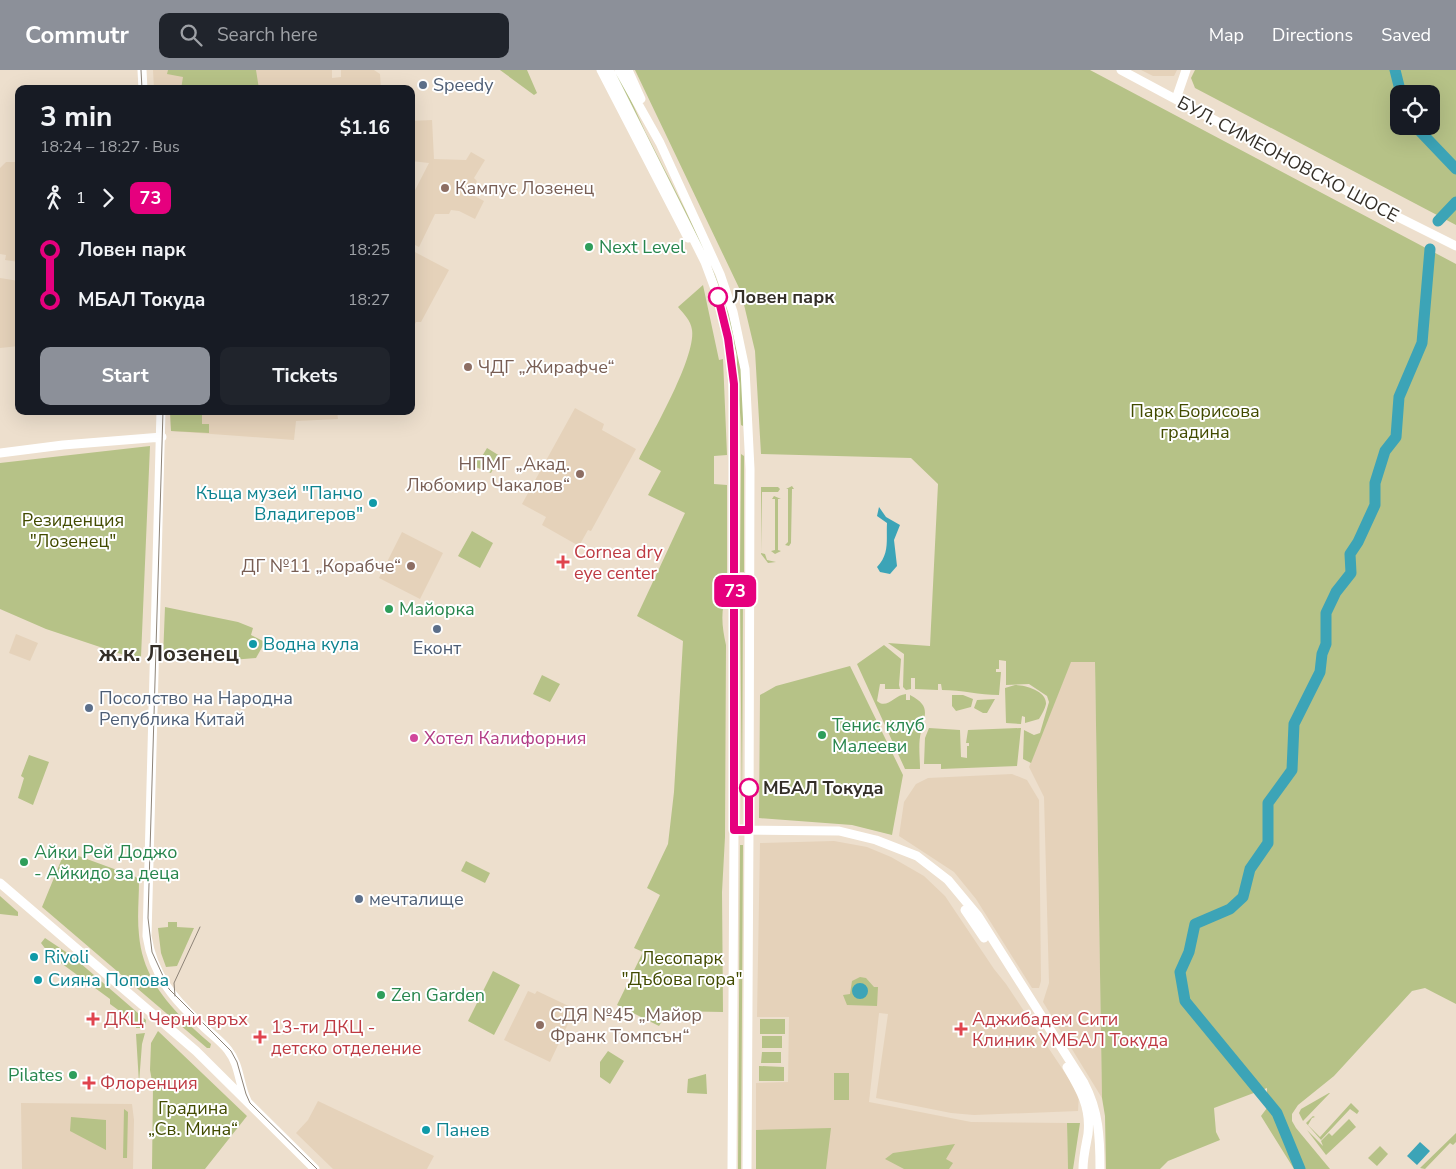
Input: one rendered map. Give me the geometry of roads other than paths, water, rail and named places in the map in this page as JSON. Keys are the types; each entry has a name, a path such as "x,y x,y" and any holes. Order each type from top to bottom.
{"main road":[{"path":"142,70 143,85"},
{"path":"601,70 680,226 704,262"},
{"path":"609,70 712,279 728,338 734,384 732,1169"},
{"path":"620,70 660,143"},
{"path":"628,70 711,254 733,312 747,388 750,498 747,1169"},
{"name":"БУЛ. СИМЕОНОВСКО ШОСЕ","path":"1121,70 1362,199 1456,246"},
{"path":"1176,99 1186,70"},
{"path":"161,415 147,936 152,960 163,983 181,1006 231,1055 248,1101"},
{"path":"0,454 63,445 162,437"},
{"path":"734,830 839,831 876,840 917,856 935,869 967,902 1089,1093 1096,1112 1100,1143 1100,1169"},
{"path":"901,850 938,879 962,905 1082,1092 1088,1118 1083,1169"},
{"path":"0,883 159,1018 248,1101 315,1169"},
{"path":"1086,1142 1094,1137 1100,1143"}],"water":[{"path":"879,507 886,517 900,525 894,540 897,566 890,574 880,572 877,567 884,557 887,541 887,523 877,516"},
{"path":"860,983 868,991 860,999 852,991"},
{"path":"1420,1142 1430,1151 1417,1165 1407,1156"}],"waterway":[{"path":"1395,70 1399,85"},
{"path":"1424,135 1456,169"},
{"path":"1438,221 1456,202"},
{"path":"1300,1169 1277,1113 1185,1001 1180,972 1189,952 1195,924 1230,909 1243,897 1250,869 1268,843 1268,803 1292,770 1294,724 1320,672 1322,654 1326,644 1326,613 1336,592 1351,573 1350,554 1358,542 1375,505 1375,483 1385,451 1396,437 1399,397 1422,343 1430,249"}],"tram line":[{"path":"141,70 142,85"},
{"path":"163,415 148,918 152,952 169,989 231,1051 237,1062 250,1103 317,1169"},
{"path":"175,996 174,983 200,927"}],"place":[{"name":"Speedy","path":"423,85"},
{"name":"Кампус Лозенец","path":"445,188"},
{"name":"Next Level","path":"589,247"},
{"name":"Ловен парк","path":"718,297"},
{"name":"ЧДГ „Жирафче“","path":"468,367"},
{"name":"НПМГ „Акад. Любомир Чакалов“","path":"580,474"},
{"name":"Къща музей \"Панчо Владигеров\"","path":"373,503"},
{"name":"Cornea dry eye center","path":"563,562"},
{"name":"ДГ №11 „Корабче“","path":"411,566"},
{"name":"Майорка","path":"389,609"},
{"name":"Еконт","path":"437,629"},
{"name":"Водна кула","path":"253,644"},
{"name":"Посолство на Народна Република Китай","path":"89,708"},
{"name":"Тенис клуб Малееви","path":"822,735"},
{"name":"Хотел Калифорния","path":"414,738"},
{"name":"МБАЛ Токуда","path":"749,788"},
{"name":"Айки Рей Доджо - Айкидо за деца","path":"24,862"},
{"name":"мечталище","path":"359,899"},
{"name":"Rivoli","path":"34,957"},
{"name":"Сияна Попова","path":"38,980"},
{"name":"Zen Garden","path":"381,995"},
{"name":"ДКЦ Черни връх","path":"93,1019"},
{"name":"СДЯ №45 „Майор Франк Томпсън“","path":"540,1025"},
{"name":"Аджибадем Сити Клиник УМБАЛ Токуда","path":"961,1029"},
{"name":"13-ти ДКЦ - детско отделение","path":"260,1037"},
{"name":"Pilates","path":"73,1075"},
{"name":"Флоренция","path":"89,1083"},
{"name":"Панев","path":"426,1130"}],"district":[{"name":"ж.к. Лозенец","path":"169,654"}],"park label":[{"name":"Парк Борисова градина","path":"1195,421"},
{"name":"Резиденция \"Лозенец\"","path":"73,530"},
{"name":"Лесопарк \"Дъбова гора\"","path":"682,968"},
{"name":"Градина „Св. Мина“","path":"193,1118"}]}
